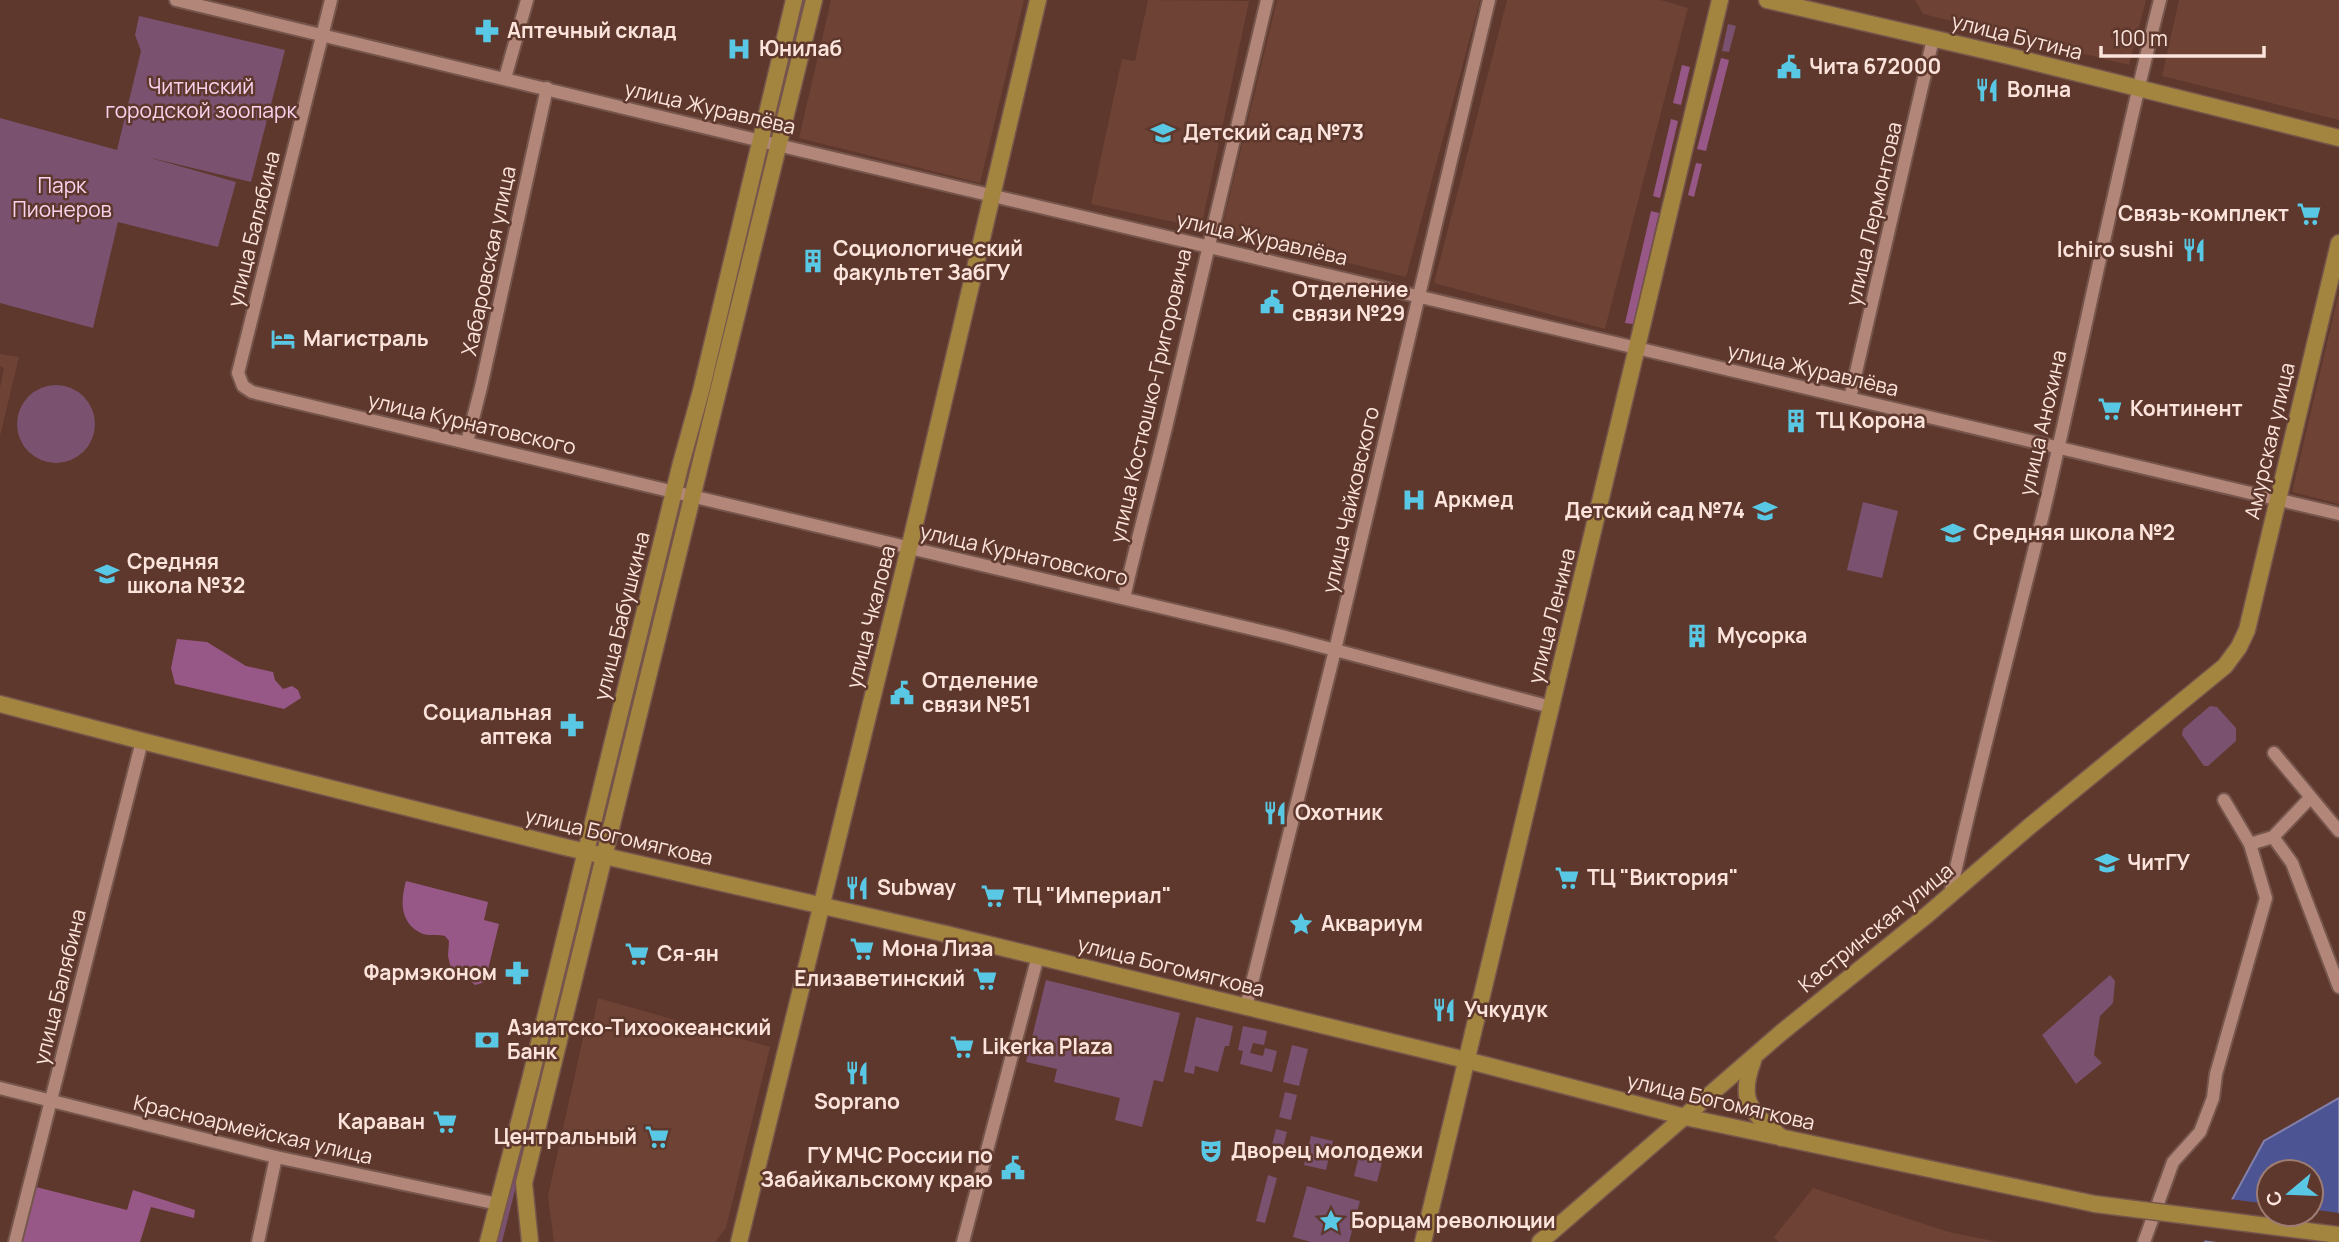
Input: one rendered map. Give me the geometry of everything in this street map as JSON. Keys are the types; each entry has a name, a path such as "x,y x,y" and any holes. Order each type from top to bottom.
{"main road":[{"name":"улица Бабушкина","path":"488,1242 794,0"},
{"name":"улица Бабушкина","path":"530,1242 524,1183 814,0"},
{"name":"улица Чкалова","path":"739,1242 910,547 1038,0"},
{"name":"улица Ленина","path":"1423,1242 1720,0"},
{"name":"улица Бутина","path":"1767,0 2339,138"},
{"name":"Амурская улица","path":"2239,647 2247,630 2339,243"},
{"name":"Кастринская улица","path":"1540,1242 1782,1032 2136,738 2205,684 2225,666 2239,647"},
{"name":"улица Богомягкова","path":"0,704 586,852 1038,956 1784,1140 2095,1204 2339,1235"},
{"path":"1755,1057 1747,1077 1746,1097 1753,1111 1784,1140"}],"street":[{"name":"улица Журавлёва","path":"176,0 2339,514"},
{"name":"улица Балябина","path":"243,386 238,373 331,0"},
{"path":"505,78 527,0"},
{"name":"улица Костюшко-Григоровича","path":"1124,598 1267,0"},
{"name":"улица Чайковского","path":"1246,1007 1335,650 1489,0"},
{"name":"улица Анохина","path":"1950,895 1969,806 2058,447 2160,0"},
{"name":"улица Лермонтова","path":"1850,398 1933,39"},
{"name":"Хабаровская улица","path":"467,442 547,88"},
{"name":"улица Курнатовского","path":"243,386 263,396 1124,598 1551,707"},
{"name":"улица Балябина","path":"15,1242 142,741"},
{"path":"2274,753 2339,831"},
{"path":"2250,844 2273,837 2310,798"},
{"path":"2144,1242 2173,1162 2200,1132 2213,1098 2216,1074 2266,898 2250,844 2224,800"},
{"path":"2273,837 2292,863 2339,987"},
{"path":"963,1242 1038,956"},
{"name":"Красноармейская улица","path":"0,1088 276,1157 498,1204"},
{"path":"259,1237 276,1157"}],"shaded area":[{"path":"831,0 1024,0 980,183 799,138"},
{"name":"Детский сад №73","path":"1148,0 1249,1 1201,228 1091,204 1122,59 1135,61"},
{"path":"1277,0 1480,0 1406,277 1221,232"},
{"path":"1507,0 1661,0 1688,8 1605,329 1434,283"},
{"path":"1915,0 2146,0 2129,65 1923,14"},
{"path":"2179,0 2339,0 2339,120 2162,76"},
{"path":"1721,58 1729,60 1706,151 1697,149"},
{"path":"1682,65 1690,67 1681,105 1673,103"},
{"path":"1671,119 1678,121 1660,198 1653,196"},
{"path":"1696,163 1702,164 1694,197 1688,195"},
{"path":"1651,211 1659,213 1633,324 1625,323"},
{"path":"2339,292 2339,504 2292,492"},
{"path":"0,354 19,357 0,436 0,387 4,368 0,366"},
{"path":"177,639 207,642 246,666 273,672 275,680 283,689 292,686 298,690 301,698 284,709 175,684 171,668"},
{"path":"406,881 488,902 484,920 499,924 485,982 475,985 464,975 451,969 449,941 445,936 423,934 410,924 403,904"},
{"path":"598,998 770,1047 726,1228 715,1242 554,1242 548,1196 583,1038 591,1032"},
{"path":"36,1187 127,1210 133,1190 195,1210 194,1218 151,1207 140,1242 22,1242"},
{"path":"1813,1188 1949,1232 1998,1242 1779,1242 1774,1237"}],"green space":[{"path":"799,0 805,0 776,122 770,120"},
{"path":"139,16 285,50 251,182 147,157 236,182 218,247 118,222 93,328 0,303 0,118 117,150 141,51 135,35"},
{"path":"1728,24 1736,26 1729,52 1722,51"},
{"path":"750,209 751,220 689,477 697,437 695,430"},
{"path":"56,385 71,388 84,396 92,409 95,424 92,439 84,452 71,460 56,463 41,460 28,452 20,439 17,424 20,409 28,396 41,388"},
{"path":"1863,502 1898,511 1882,578 1847,570"},
{"path":"673,522 666,561 667,571 604,825 617,770 614,765"},
{"path":"2210,706 2217,707 2236,728 2236,741 2208,766 2204,766 2182,735 2183,729"},
{"path":"581,892 589,894 502,1242 494,1242"},
{"path":"2110,975 2115,981 2113,1003 2100,1016 2094,1055 2102,1063 2076,1084 2042,1035"},
{"path":"1046,980 1180,1013 1163,1082 1154,1080 1142,1127 1115,1120 1120,1098 1054,1082 1057,1069 1026,1062"},
{"path":"1196,1017 1233,1026 1229,1046 1225,1046 1218,1072 1195,1066 1194,1074 1184,1072"},
{"path":"1243,1026 1267,1031 1264,1045 1253,1043 1250,1053 1263,1056 1265,1048 1277,1051 1272,1072 1240,1064 1243,1051 1238,1050"},
{"path":"1292,1045 1308,1049 1299,1086 1283,1082"},
{"path":"1285,1092 1297,1095 1291,1120 1279,1117"},
{"path":"1276,1129 1287,1132 1280,1159 1269,1156"},
{"path":"1311,1136 1333,1141 1326,1170 1304,1165"},
{"path":"1361,1148 1384,1154 1377,1182 1354,1176"},
{"path":"1268,1175 1277,1178 1265,1223 1256,1221"},
{"path":"1307,1186 1360,1201 1349,1242 1311,1242 1293,1237"}],"water":[{"path":"2339,1098 2339,1242 2205,1242 2264,1141"}],"pier":[{"path":"2229,1199 2255,1202 2255,1228 2325,1228 2325,1211 2339,1213 2339,1242 2202,1240"}],"place":[{"name":"Аптечный склад","path":"487,31"},
{"name":"Юнилаб","path":"739,49"},
{"name":"Чита 672000","path":"1789,67"},
{"name":"Волна","path":"1987,90"},
{"name":"Детский сад №73","path":"1163,133"},
{"name":"Связь-комплект","path":"2309,214"},
{"name":"Ichiro sushi","path":"2194,250"},
{"name":"Социологический факультет ЗабГУ","path":"813,261"},
{"name":"Отделение связи №29","path":"1272,302"},
{"name":"Магистраль","path":"283,339"},
{"name":"Континент","path":"2110,409"},
{"name":"ТЦ Корона","path":"1796,421"},
{"name":"Аркмед","path":"1414,500"},
{"name":"Детский сад №74","path":"1765,511"},
{"name":"Средняя школа №2","path":"1953,533"},
{"name":"Средняя школа №32","path":"107,574"},
{"name":"Мусорка","path":"1697,636"},
{"name":"Отделение связи №51","path":"902,693"},
{"name":"Социальная аптека","path":"572,725"},
{"name":"Охотник","path":"1275,813"},
{"name":"ЧитГУ","path":"2107,863"},
{"name":"ТЦ \"Виктория\"","path":"1567,878"},
{"name":"Subway","path":"857,888"},
{"name":"ТЦ \"Империал\"","path":"993,896"},
{"name":"Аквариум","path":"1301,924"},
{"name":"Мона Лиза","path":"862,949"},
{"name":"Ся-ян","path":"637,954"},
{"name":"Фармэконом","path":"517,973"},
{"name":"Елизаветинский","path":"985,979"},
{"name":"Учкудук","path":"1444,1010"},
{"name":"Азиатско-Тихоокеанский Банк","path":"487,1040"},
{"name":"Likerka Plaza","path":"962,1047"},
{"name":"Soprano","path":"857,1073"},
{"name":"Караван","path":"445,1122"},
{"name":"Центральный","path":"657,1137"},
{"name":"Дворец молодежи","path":"1211,1151"},
{"name":"ГУ МЧС России по Забайкальскому краю","path":"1013,1168"},
{"name":"Борцам революции","path":"1331,1221"}],"park label":[{"name":"Читинский городской зоопарк","path":"201,99"},
{"name":"Парк Пионеров","path":"62,198"}]}
